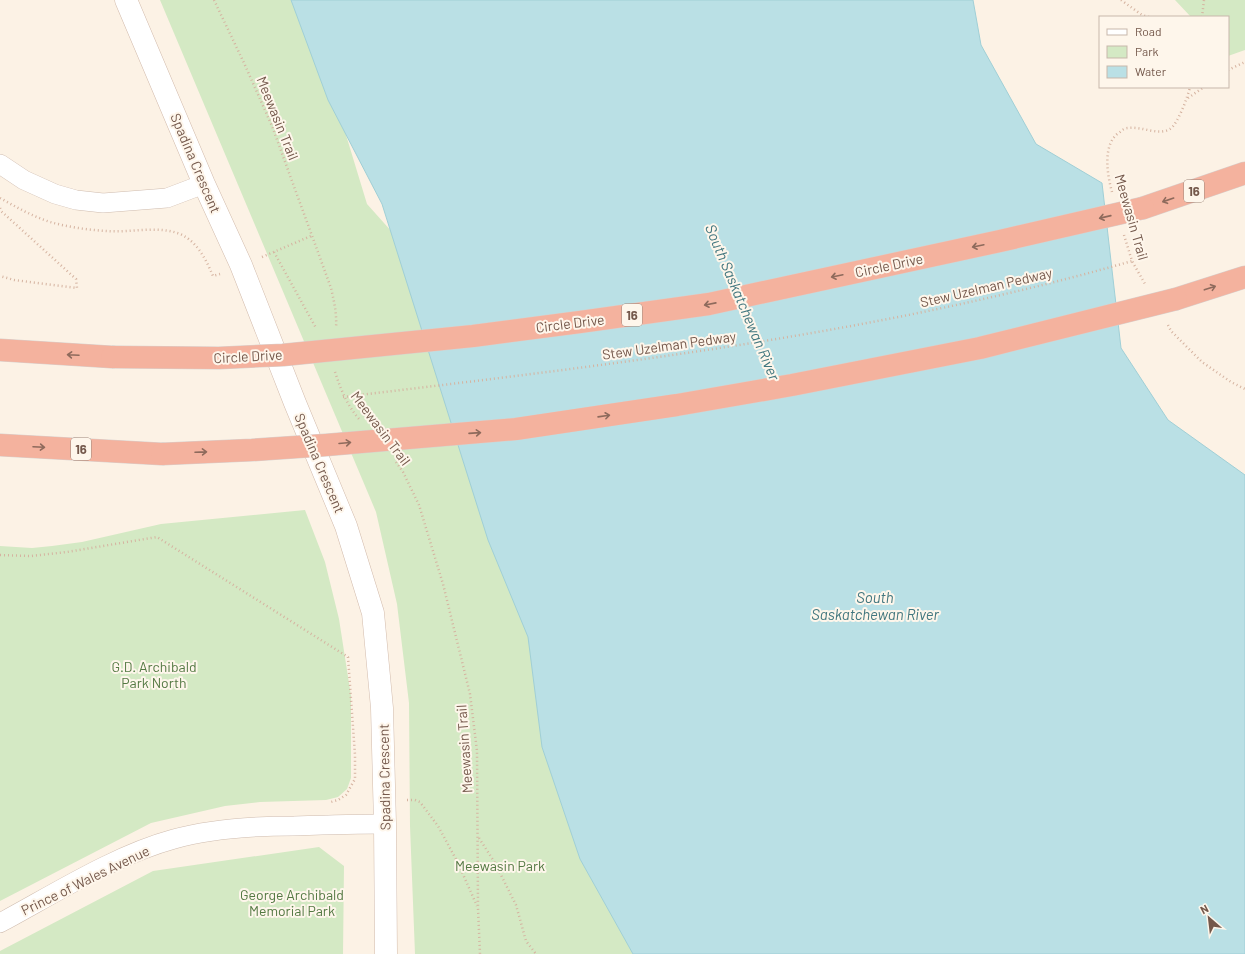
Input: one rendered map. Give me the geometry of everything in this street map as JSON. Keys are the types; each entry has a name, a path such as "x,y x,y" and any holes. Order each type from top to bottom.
{"highway":[{"name":"Circle Drive","path":"0,350 112,357 220,358 283,355 473,336 709,304 1000,242 1143,208 1245,174"},
{"name":"16","path":"0,445 162,454 326,445 516,429 677,406 980,348 1176,300 1245,277"}],"street":[{"name":"Spadina Crescent","path":"126,0 204,184 241,265 295,403 346,526 373,613 382,708 386,954"},
{"path":"0,164 24,180 55,194 76,200 103,203 167,198 204,184"},
{"name":"Prince of Wales Avenue","path":"0,923 97,871 136,852 174,839 212,831 244,827 385,824"}],"path":[{"name":"Meewasin Trail","path":"214,0 272,126 311,236 323,265 335,303 337,319 336,334"},
{"path":"1120,0 1146,16"},
{"path":"1202,16 1204,0"},
{"path":"1229,70 1245,62"},
{"name":"Meewasin Trail","path":"1113,197 1109,182 1108,150 1114,136 1127,128 1163,132 1172,128 1187,98 1190,88"},
{"path":"1187,98 1202,88"},
{"path":"0,198 26,212 50,222 108,231 166,230 181,235 195,245 204,255 213,276"},
{"path":"0,208 0,211 76,280 77,288 14,280 0,276"},
{"name":"Meewasin Trail","path":"1123,232 1132,261 1146,286"},
{"path":"274,252 319,335"},
{"name":"Stew Uzelman Pedway","path":"343,396 545,373 745,345 900,317 1073,278 1132,261"},
{"path":"1168,325 1171,331 1202,362 1231,382 1245,389"},
{"name":"Meewasin Trail","path":"334,367 343,396 361,422"},
{"name":"Meewasin Trail","path":"395,460 403,472 419,505 443,584 470,694 477,751 478,908 480,954"},
{"path":"0,554 38,555 67,552 157,537 348,657 355,755 355,779 346,795 326,803"},
{"path":"384,800 415,800 424,806 438,826 458,863 478,908"},
{"path":"333,801 340,801"},
{"path":"478,838 495,862 516,905 526,941 536,954"}],"green space":[{"name":"Meewasin Park","path":"160,0 299,0 332,89 367,204 401,242 656,954 415,954 410,826 409,703 397,604 376,512"},
{"path":"1175,0 1245,0 1245,50 1229,56 1229,16 1190,16"},
{"name":"G.D. Archibald Park North","path":"305,510 325,562 339,619 351,696 351,778 347,789 338,797 326,800 260,802 225,806 151,823 0,901 0,546 32,548 52,546 82,542 161,524"},
{"name":"George Archibald Memorial Park","path":"319,847 344,866 343,954 0,954 0,951 153,871"}],"water":[{"name":"South Saskatchewan River","path":"291,0 973,0 981,45 1036,144 1102,183 1121,348 1168,420 1245,475 1245,954 633,954 580,859 542,747 528,637 488,540 382,204 328,100"}]}
